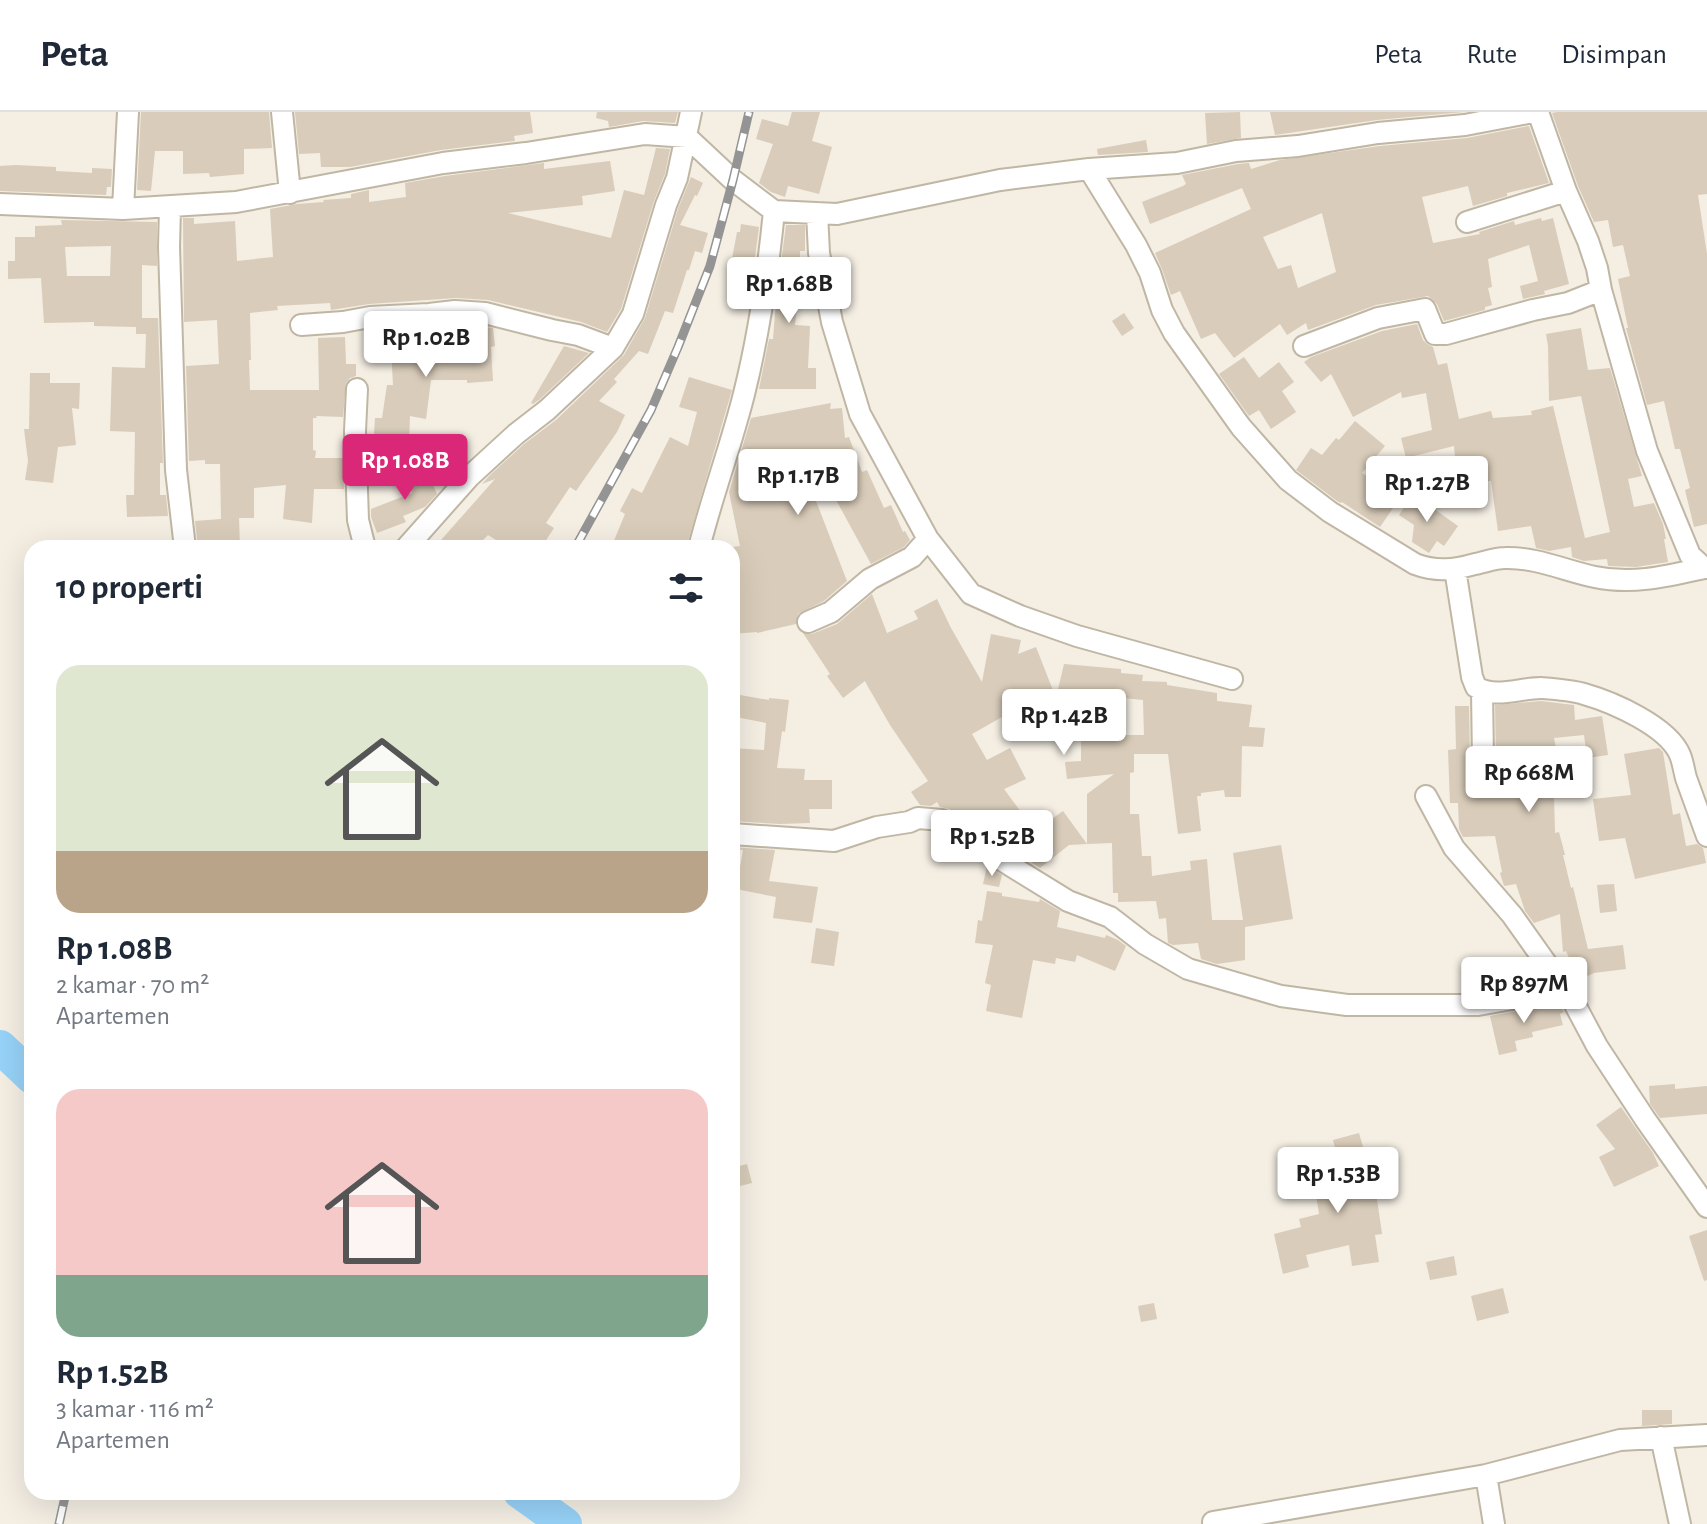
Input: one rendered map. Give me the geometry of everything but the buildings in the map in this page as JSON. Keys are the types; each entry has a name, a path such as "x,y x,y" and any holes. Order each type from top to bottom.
{"street":[{"path":"123,209 128,112"},
{"path":"282,112 290,193"},
{"path":"413,540 469,477 613,348 633,314 677,178 691,112"},
{"path":"0,204 123,209 236,202 443,163 645,134 687,137 733,180 774,211 837,214 1000,180 1089,169 1177,163 1236,151 1465,125 1535,112 1597,268 1647,451 1690,555 1706,568"},
{"path":"1089,169 1136,245 1174,333 1241,427 1288,480 1330,512 1415,564 1429,569 1455,569 1503,558 1519,558 1628,581 1662,578 1706,568"},
{"path":"1467,222 1566,191"},
{"path":"170,207 176,470 184,540"},
{"path":"701,540 744,396 766,280 774,211"},
{"path":"817,213 819,253 832,322 860,414 928,539 971,594 1077,636 1232,679"},
{"path":"1304,346 1378,318 1425,309 1435,334 1446,334 1568,303 1601,290"},
{"path":"301,325 455,311 485,313 578,335 613,348"},
{"path":"357,389 358,520 363,540"},
{"path":"808,622 831,612 870,579 912,557 928,539"},
{"path":"1455,569 1476,687 1495,693 1540,688 1581,693 1607,702 1656,727 1681,756 1707,836"},
{"path":"1482,691 1483,761"},
{"path":"1426,796 1454,848 1512,915 1573,1001 1597,1046 1707,1207"},
{"path":"740,835 834,841 918,818 942,820 1068,901 1110,917 1145,944 1188,969 1281,996 1347,1005 1478,1005 1518,998 1561,985"},
{"path":"1213,1522 1486,1475 1620,1440 1707,1435"},
{"path":"1661,1437 1680,1524"},
{"path":"1486,1475 1494,1524"}],"waterway":[{"path":"0,1047 24,1070"},
{"path":"531,1500 565,1524"}],"railway":[{"path":"579,540 651,410 678,347 710,266 749,112"},
{"path":"59,1524 64,1500"}]}
